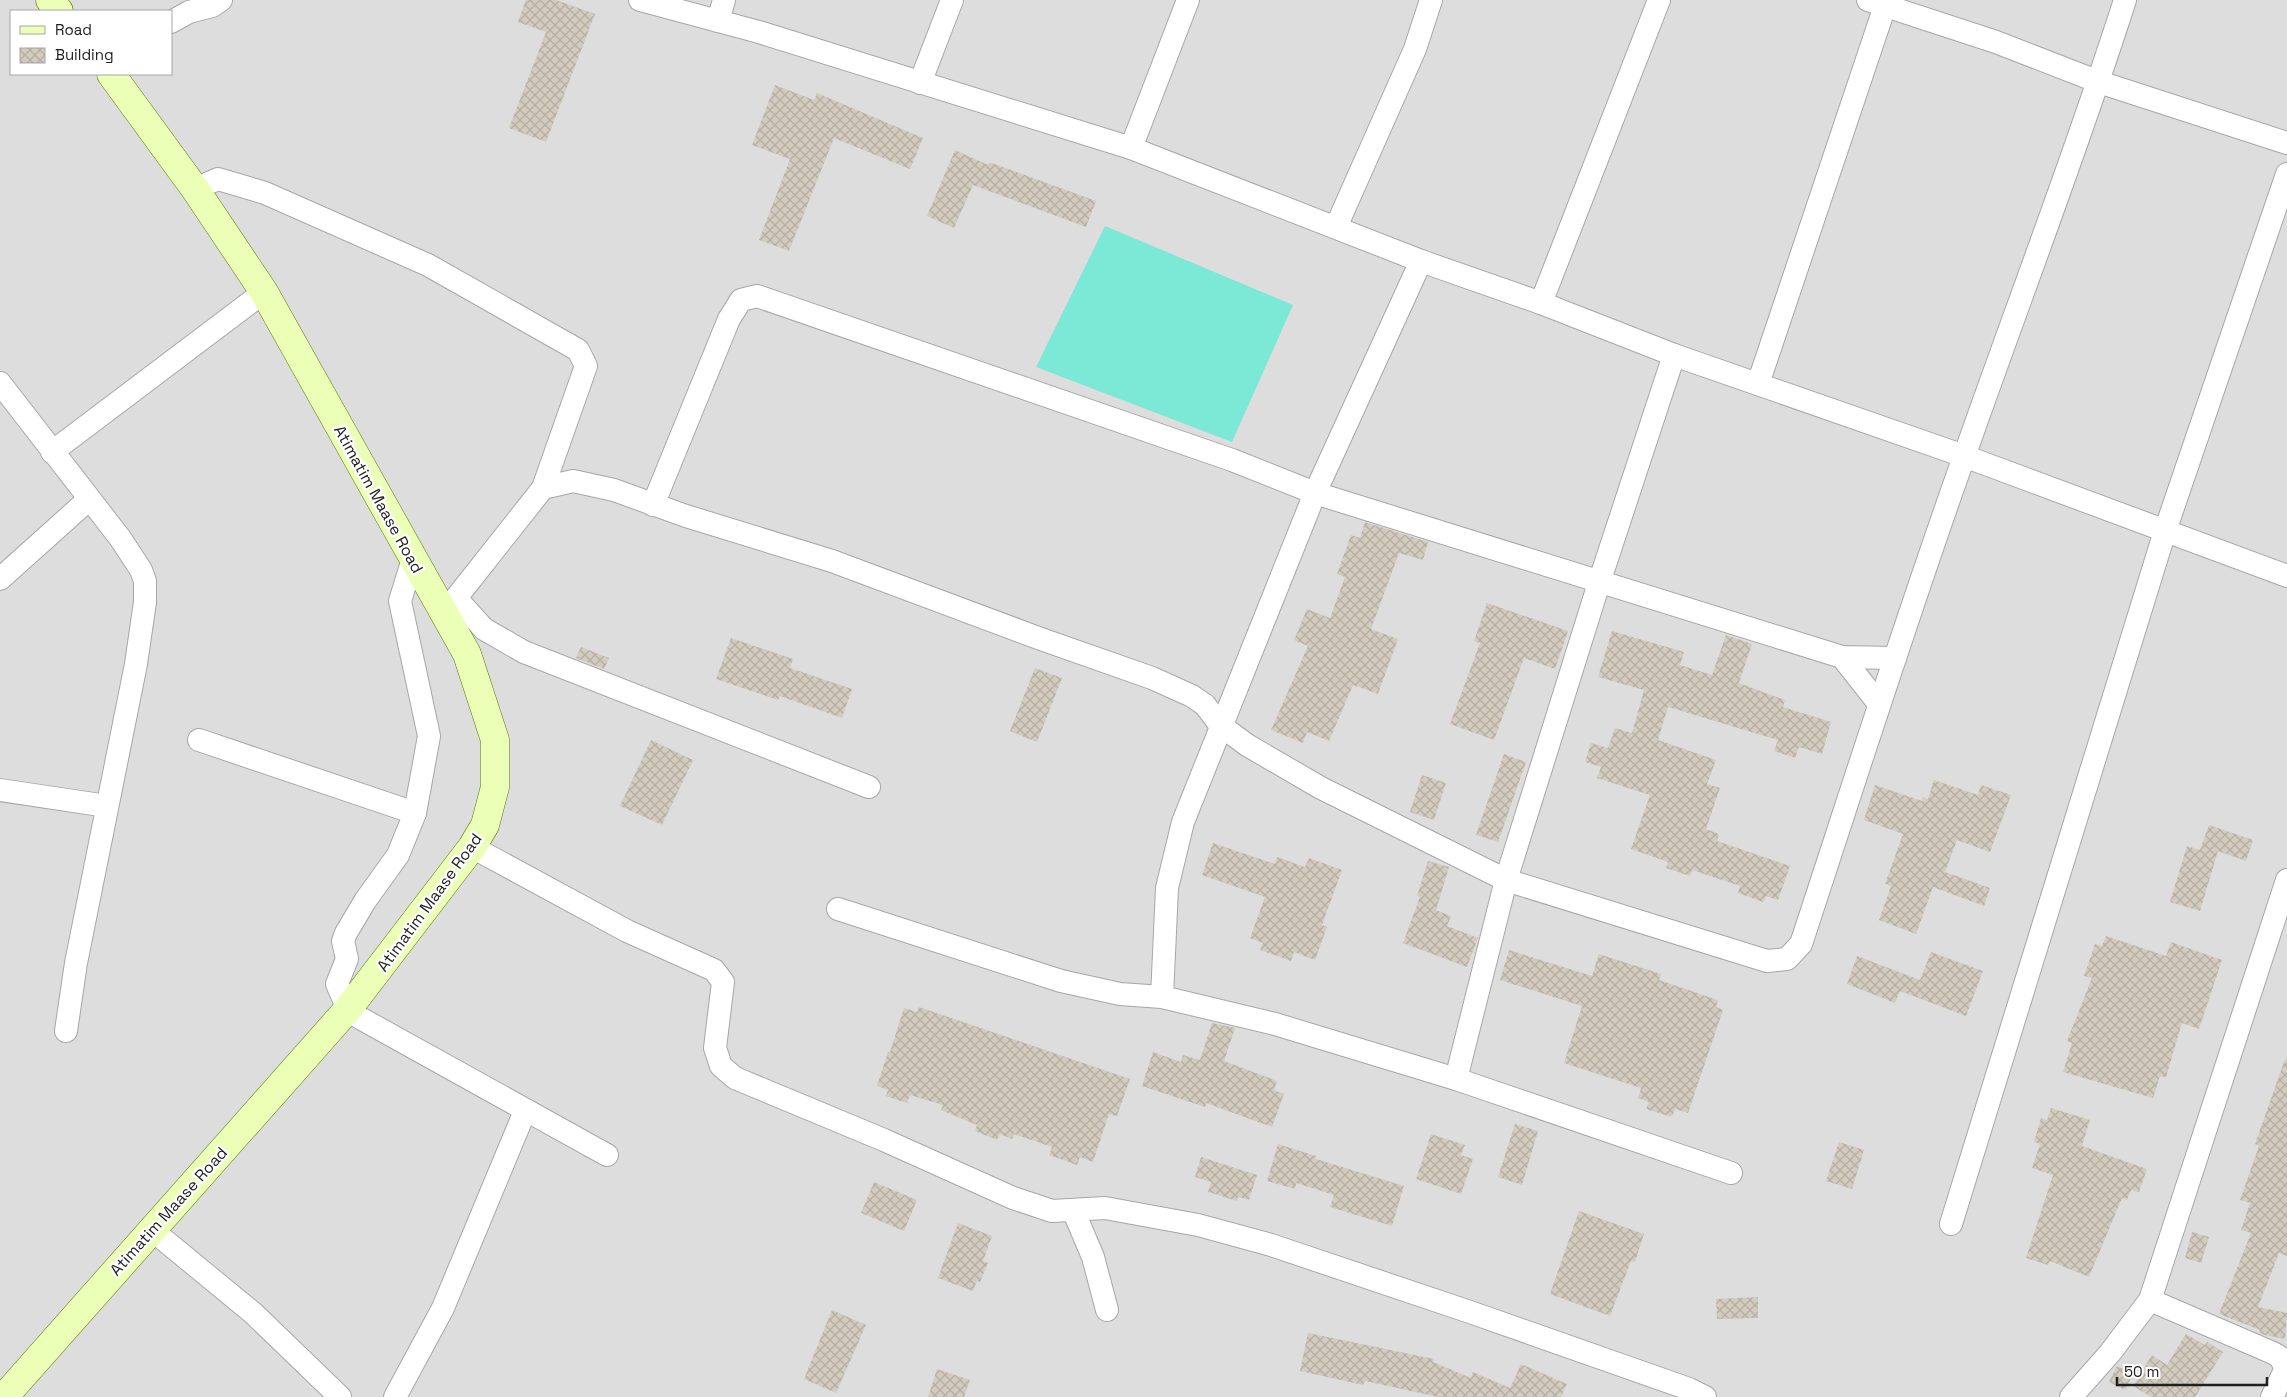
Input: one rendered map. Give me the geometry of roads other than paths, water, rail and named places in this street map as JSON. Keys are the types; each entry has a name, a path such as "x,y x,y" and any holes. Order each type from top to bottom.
{"main road":[{"path":"50,0 58,10"},
{"name":"Atimatim Maase Road","path":"4,1397 348,1009 472,848 485,825 495,787 495,740 452,609 413,559 264,292 194,189 112,75"}],"street":[{"path":"172,21 189,12 212,6 221,0"},
{"path":"640,0 721,10 759,32 1131,148 1421,261 1541,303 1674,355 1964,456 2287,576"},
{"path":"920,83 952,0"},
{"path":"1131,148 1188,0"},
{"path":"1336,227 1415,49 1431,0"},
{"path":"1541,303 1659,0"},
{"path":"543,488 572,481 614,490 653,505 832,561 1152,678 1192,696 1205,705 1220,725 1247,746 1321,788 1506,880 1767,961 1787,959 1802,944 1879,704 1964,456 2099,82 2124,0"},
{"path":"1758,384 1880,2 1996,42 2099,82 2287,142"},
{"path":"1951,1224 2165,531 2287,174"},
{"path":"194,189 218,178 265,193 428,264 578,350 586,366 543,488 452,609 524,652 869,787"},
{"path":"1162,997 1167,888 1183,822 1220,725 1315,493 1421,261"},
{"path":"52,452 264,292"},
{"path":"653,505 729,319 741,300 757,296 1232,460 1315,493 1599,583 1842,657 1895,658"},
{"path":"1456,1079 1506,880 1599,583 1674,355"},
{"path":"0,383 88,500 120,538 141,570 145,581 145,602 136,664 76,964 66,1031"},
{"path":"0,578 88,500"},
{"path":"413,559 400,601 429,736 415,813 398,854 365,901 346,933 343,942 347,959 337,984 348,1009 389,1035 607,1155"},
{"path":"1842,657 1879,704"},
{"path":"199,740 415,813"},
{"path":"0,790 107,806"},
{"path":"472,848 627,930 714,970 724,982 716,1048 721,1066 735,1078 884,1140 1013,1198 1052,1211 1094,1207 1114,1210 1198,1225 1271,1245 1470,1312 1705,1397"},
{"path":"2071,1397 2110,1353 2150,1300 2287,880"},
{"path":"838,909 1061,981 1120,994 1162,997 1276,1024 1456,1079 1731,1173"},
{"path":"395,1397 442,1308 525,1111"},
{"path":"1074,1210 1093,1257 1107,1310"},
{"path":"152,1230 253,1313 340,1397"},
{"path":"2150,1300 2280,1357 2286,1366 2272,1397"}]}
